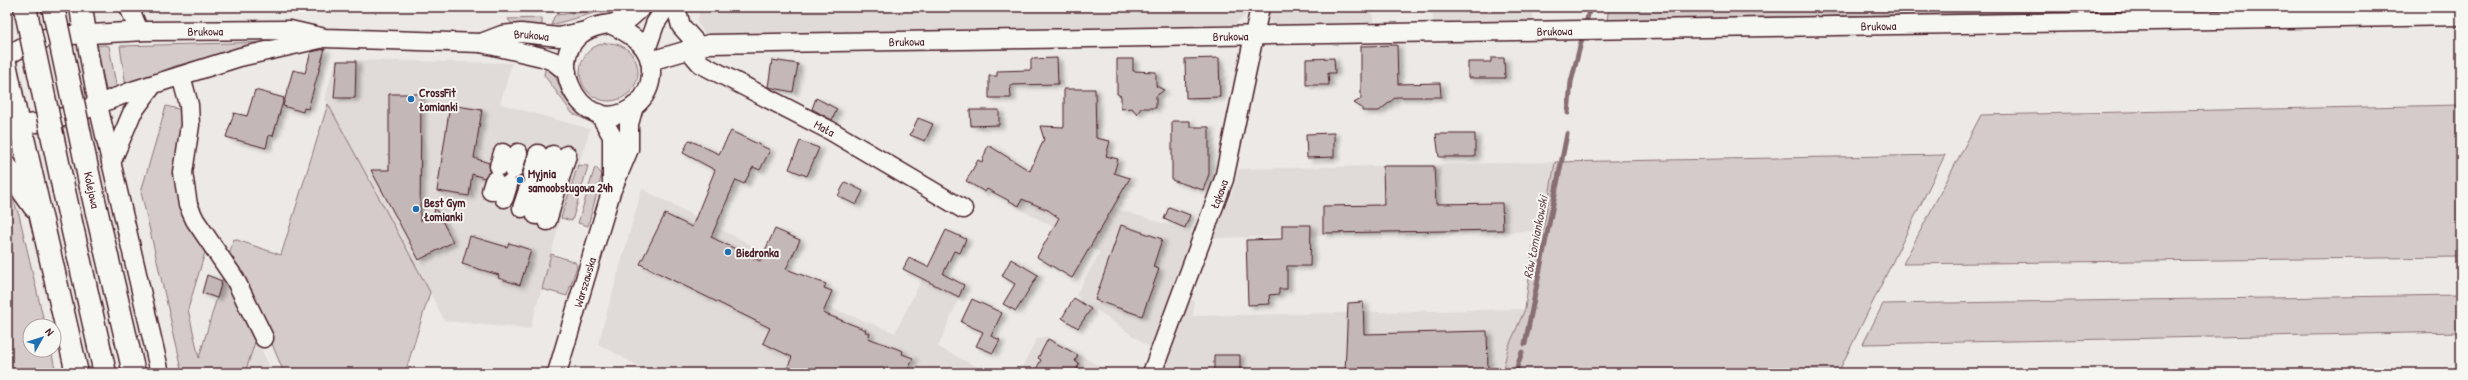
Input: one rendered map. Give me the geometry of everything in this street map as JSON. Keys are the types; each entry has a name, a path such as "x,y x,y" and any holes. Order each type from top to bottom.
{"highway":[{"path":"25,7 105,373"},
{"name":"Kolejowa","path":"53,7 91,187 134,373"},
{"path":"82,7 86,34"},
{"path":"14,125 40,213 77,373"},
{"path":"7,168 40,213"}],"street":[{"path":"129,7 140,32"},
{"path":"642,7 630,18 610,24 594,26 581,32 571,45 566,72 570,89 576,99 585,107 598,114 622,113 634,106 648,88 651,79 648,56 655,24 666,7"},
{"path":"676,7 682,26 693,47"},
{"name":"Łąkowa","path":"1152,373 1224,180 1260,7"},
{"name":"Brukowa","path":"648,56 693,47 1255,36 2141,15 2461,16"},
{"path":"610,24 627,32 648,56"},
{"name":"Brukowa","path":"7,56 24,45 42,38 86,34 140,32 290,30 324,38 481,43 553,60 566,72"},
{"name":"Brukowa","path":"481,43 520,33 559,37 581,32"},
{"path":"86,34 98,105 160,373"},
{"name":"Brukowa","path":"14,125 68,116 135,90 152,86 249,54 324,38"},
{"name":"Mała","path":"693,47 693,57 701,64 831,131 963,209"},
{"path":"7,63 14,125"},
{"path":"181,76 189,105 190,125 183,173 188,205 195,220 235,279 264,338"},
{"path":"111,163 132,113 152,86"},
{"name":"Warszawska","path":"557,373 611,192 629,149 629,124 634,106"},
{"name":"Warszawska","path":"598,114 612,136 611,192"},
{"path":"553,155 535,215 537,185 553,155"}],"shaded area":[{"path":"701,7 1248,7 1246,15 1234,25 705,34 697,22"},
{"path":"1266,7 1372,7 1373,23 1274,26 1265,15"},
{"path":"1432,7 1533,7 1533,21 1433,22"},
{"path":"1609,7 2125,7 2124,11 1607,20"},
{"path":"2173,7 2349,7 2177,12"},
{"path":"617,8 620,10 601,11 551,25 556,15"},
{"path":"542,18 542,27 511,23 508,19"},
{"path":"270,42 175,66 126,87 120,46"},
{"path":"609,43 620,45 633,56 636,61 638,72 636,83 625,96 620,99 609,101 598,99 585,88 582,83 580,72 582,61 593,48 598,45"},
{"path":"96,46 109,46 117,90 107,93"},
{"path":"336,60 512,63 500,104 590,129 561,218 530,329 445,321 325,99"},
{"path":"546,66 555,76 568,103 594,124 572,113 544,75"},
{"path":"328,104 430,292 405,373 284,373 261,317 227,261 234,239 281,255"},
{"path":"2461,105 2461,257 1903,264 1981,115"},
{"path":"166,106 182,110 175,170 207,246 188,309 199,358 223,277 256,339 245,373 183,373 141,192"},
{"path":"1041,148 1101,154 1118,159 1108,206 1193,233 1150,348 1076,295 1100,252 1018,208"},
{"path":"1945,155 1838,373 1502,373 1508,348 1525,309 1535,231 1543,231 1555,162"},
{"path":"1555,162 1543,231 1208,238 1231,196 1239,169"},
{"path":"578,165 588,166 572,221 561,218"},
{"path":"595,167 602,174 588,226 578,223"},
{"path":"7,182 19,215 43,318 22,318 22,358 53,358 56,373 7,373"},
{"path":"642,189 778,259 767,283 895,333 928,267 964,285 938,347 989,373 652,373 598,344"},
{"path":"551,254 575,262 577,266 567,296 542,289"},
{"path":"2461,295 2461,332 1863,344 1883,304"},
{"path":"1185,299 1194,301 1193,316 1525,309 1508,348 1502,373 1158,373"},
{"path":"1046,336 1111,373 1019,373 1036,340"},
{"path":"256,339 273,373 245,373"}],"building":[{"path":"1397,45 1398,84 1440,83 1441,97 1396,97 1379,111 1362,111 1362,108 1354,103 1361,99 1361,46"},
{"path":"325,49 308,109 304,108 303,112 283,106 293,70 305,73 311,52"},
{"path":"1057,58 1058,84 1010,85 1011,98 989,98 989,76 997,76 997,71 1031,70 1031,59"},
{"path":"1219,58 1220,97 1186,98 1185,59"},
{"path":"1334,58 1335,73 1328,73 1329,85 1306,85 1306,59"},
{"path":"1491,58 1504,58 1505,78 1468,78 1468,62 1491,62"},
{"path":"1117,59 1133,59 1133,71 1156,72 1156,86 1164,90 1156,96 1156,108 1141,108 1137,114 1132,108 1121,109 1121,96 1117,94"},
{"path":"772,60 798,64 793,92 768,87"},
{"path":"337,61 356,61 355,98 334,98"},
{"path":"1064,89 1095,89 1096,138 1110,141 1106,156 1118,159 1114,173 1130,178 1072,278 1037,257 1059,218 1048,210 1022,199 1019,206 987,189 985,192 966,181 978,160 982,162 988,145 1030,171 1044,139 1040,126 1064,127"},
{"path":"255,90 284,98 273,136 269,135 266,148 226,137 234,113 247,116"},
{"path":"389,94 421,94 420,220 433,221 435,207 453,242 419,260 371,170 389,170"},
{"path":"816,98 837,109 832,120 812,109"},
{"path":"450,105 482,110 474,158 489,163 490,171 484,178 472,174 469,196 437,191"},
{"path":"970,110 999,110 999,125 971,126"},
{"path":"918,118 933,124 925,141 910,135"},
{"path":"1172,121 1190,121 1190,127 1209,127 1209,174 1203,190 1172,180"},
{"path":"731,131 770,150 760,170 753,167 744,184 736,180 711,237 760,261 775,229 800,240 786,269 826,284 824,288 832,291 823,313 866,330 865,332 870,333 868,338 903,351 902,354 913,358 907,373 785,373 792,357 763,343 770,328 640,264 665,214 692,227 715,170 683,153 689,140 719,154"},
{"path":"1334,133 1334,157 1307,158 1306,134"},
{"path":"1436,134 1475,134 1475,157 1439,157"},
{"path":"800,141 819,148 807,176 789,169"},
{"path":"1383,166 1434,166 1436,204 1502,203 1503,230 1323,233 1323,206 1384,205"},
{"path":"845,182 863,191 856,205 838,196"},
{"path":"1169,207 1190,215 1185,228 1164,219"},
{"path":"1121,225 1162,239 1153,267 1159,269 1142,316 1095,300"},
{"path":"1282,225 1311,225 1310,266 1287,266 1287,289 1279,289 1279,294 1269,295 1270,304 1248,305 1246,240 1282,239"},
{"path":"946,230 966,239 960,253 954,251 943,274 964,285 959,297 903,269 909,258 928,267"},
{"path":"470,236 507,247 509,243 531,250 520,285 498,278 499,275 462,264"},
{"path":"1011,259 1038,275 1016,311 1003,304 1015,284 1002,276"},
{"path":"207,275 222,281 217,298 202,293"},
{"path":"1074,298 1091,309 1078,328 1062,318"},
{"path":"972,299 1002,313 991,336 1000,340 993,353 976,346 983,332 961,322"},
{"path":"1363,302 1364,334 1487,331 1488,373 1345,373 1348,303"},
{"path":"1048,339 1078,355 1075,361 1079,364 1075,373 1034,373 1041,360 1038,358"},
{"path":"1214,355 1240,355 1240,373 1214,373"}],"waterway":[{"name":"Rów Łomiankowski","path":"1568,113 1571,82 1590,7"},
{"name":"Rów Łomiankowski","path":"1525,344 1567,134"},
{"name":"Rów Łomiankowski","path":"1515,373 1522,352"}],"place":[{"name":"CrossFit Łomianki","path":"411,99"},
{"name":"Myjnia samoobsługowa 24h","path":"520,180"},
{"name":"Best Gym Łomianki","path":"416,209"},
{"name":"Biedronka","path":"728,252"}]}
